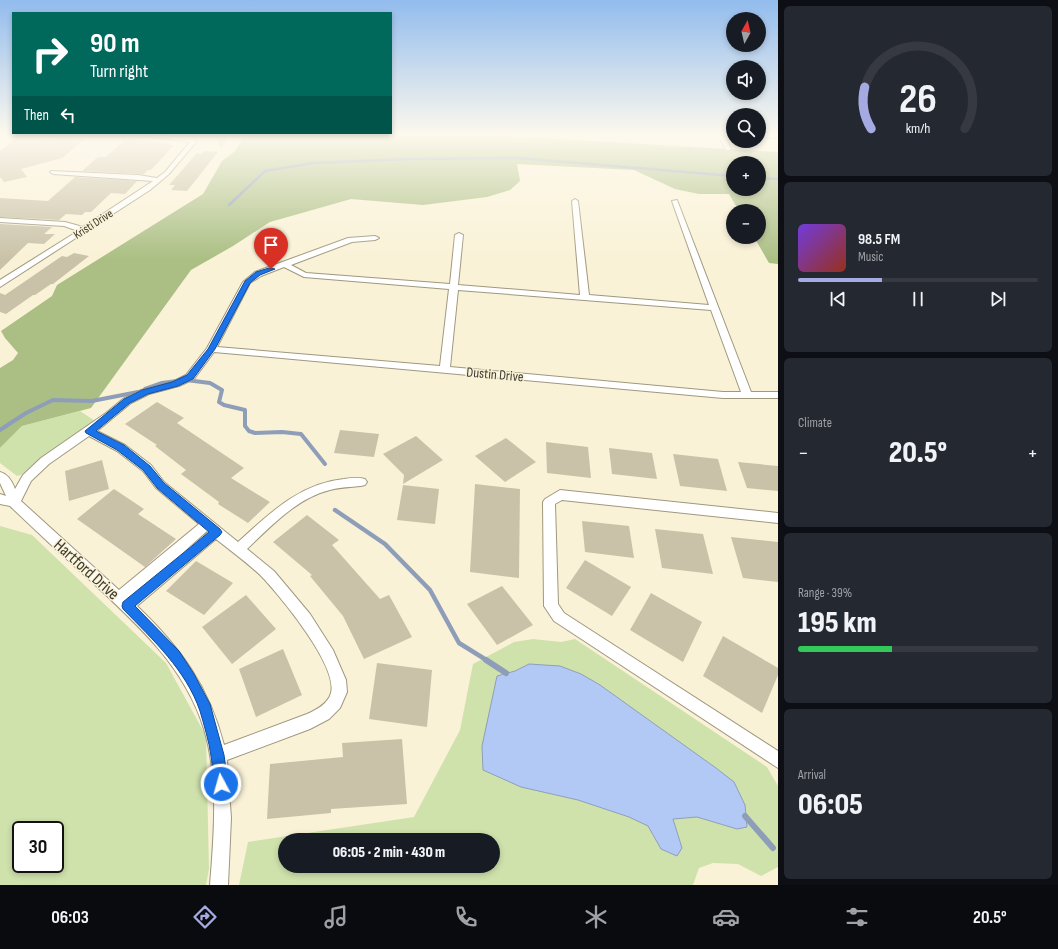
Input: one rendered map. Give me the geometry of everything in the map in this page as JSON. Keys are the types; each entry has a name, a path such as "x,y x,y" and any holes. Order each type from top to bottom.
{"street":[{"path":"126,176 159,180"},
{"name":"Kristi Drive","path":"0,284 148,189 162,176"},
{"path":"575,201 585,298"},
{"path":"675,201 747,395"},
{"path":"0,220 65,224 84,230"},
{"path":"445,370 460,235"},
{"path":"7,500 45,460 110,416 127,401 145,392 175,384 190,377 211,349 247,282 258,274 351,240 376,238"},
{"path":"284,264 304,275 714,308"},
{"name":"Dustin Drive","path":"211,349 723,395 778,395"},
{"path":"89,431 121,448 146,468 160,485 269,575 305,618 328,655 339,680 339,692 335,703 324,714 310,721 218,755"},
{"name":"Hartford Drive","path":"0,476 7,483 7,500 123,602 175,655 190,678 206,709 218,755 222,799 222,847 219,885"},
{"path":"239,549 288,505 302,497 327,486 361,482"},
{"path":"778,518 560,495 549,502 551,606 559,617 778,760"},
{"path":"123,602 212,528"}],"green space":[{"path":"213,176 519,176 520,181 510,190 487,197 423,205 351,199 270,222 233,246 191,270 91,408 22,426 0,448 0,368 13,360 18,353 1,331 52,296 57,285 203,194"},
{"path":"648,176 726,176 726,194 699,194 675,189"},
{"path":"766,176 778,176 778,264 769,263 758,244 766,244 766,204 735,204 730,196 766,196"},
{"path":"80,411 95,421 35,463 21,475 17,476 0,463 0,448 22,426"},
{"path":"0,526 32,535 166,663 206,736 209,869 206,885 0,885"},
{"path":"533,639 561,642 575,639 767,767 778,786 778,867 761,876 738,864 713,863 699,868 693,885 239,885 248,842 278,837 278,873 500,873 500,833 308,833 414,817 460,730 473,664 514,642","holes":["529,664 560,666 581,674 600,685 716,768 733,782 745,805 747,827 737,829 697,817 673,819 682,848 661,849 648,826 629,817 578,800 521,787 490,709 497,676 515,671"]}],"water":[{"path":"529,664 560,666 581,674 600,685 716,768 734,782 745,805 747,827 737,829 697,817 673,819 682,848 677,856 661,849 648,826 629,817 578,800 521,787 483,770 482,746 497,676 515,671"}],"building":[{"path":"26,176 27,177 4,182 0,177"},
{"path":"177,176 199,176 187,191 171,190 175,185 169,185"},
{"path":"75,177 137,181 125,194 111,193 91,212 85,212 82,215 66,214 59,220 0,217 0,198 48,201"},
{"path":"0,224 52,227 44,234 55,234 44,244 28,243 0,270"},
{"path":"74,253 89,256 53,284 33,295 6,314 0,312 0,293 5,295 62,256 67,257"},
{"path":"157,402 184,418 177,423 244,468 231,478 270,502 248,523 218,504 219,502 181,474 186,470 155,446 157,445 125,424"},
{"path":"340,430 379,434 374,457 334,453"},
{"path":"416,436 443,460 403,484 404,475 383,454"},
{"path":"506,438 536,462 505,482 475,456"},
{"path":"546,442 588,447 591,478 547,473"},
{"path":"609,448 652,453 657,479 612,474"},
{"path":"673,454 718,459 727,491 680,486"},
{"path":"102,460 109,489 69,501 65,471"},
{"path":"738,462 778,466 778,491 747,488"},
{"path":"475,484 520,489 519,578 470,572"},
{"path":"403,485 439,489 435,524 397,520"},
{"path":"114,489 144,509 138,514 176,539 145,567 77,519"},
{"path":"307,515 339,540 332,545 380,599 389,595 412,637 364,659 343,616 310,576 312,575 273,542"},
{"path":"582,521 629,526 634,558 585,552"},
{"path":"655,529 703,534 713,574 662,568"},
{"path":"731,537 778,542 778,582 743,578"},
{"path":"585,560 631,587 612,616 566,588"},
{"path":"196,561 233,583 204,615 166,591"},
{"path":"502,586 533,625 497,645 467,604"},
{"path":"651,593 702,622 683,662 630,630"},
{"path":"246,595 276,629 232,664 202,627"},
{"path":"723,636 778,668 778,675 762,713 703,676"},
{"path":"283,649 302,695 256,717 239,669"},
{"path":"377,663 432,670 427,727 369,719"},
{"path":"402,739 407,804 331,809 331,813 267,819 270,764 343,757 342,743"}],"waterway":[{"path":"229,205 259,176"},
{"path":"766,178 778,179"},
{"path":"186,380 210,383 222,390 219,402 224,405 245,410 245,426 249,431 255,433 282,432 301,434 325,464"},
{"path":"145,389 162,383 177,381"},
{"path":"0,430 26,413 53,400 92,401 138,392"},
{"path":"335,510 385,544 430,590 459,643 488,661"},
{"path":"486,660 506,673"},
{"path":"745,816 773,848"}],"route":[{"path":"221,784 218,755 206,709 190,678 175,655 127,606 216,532 160,485 146,468 121,448 89,431 110,416 127,401 145,392 175,384 190,377 211,349 247,282 258,274 271,269"}]}
